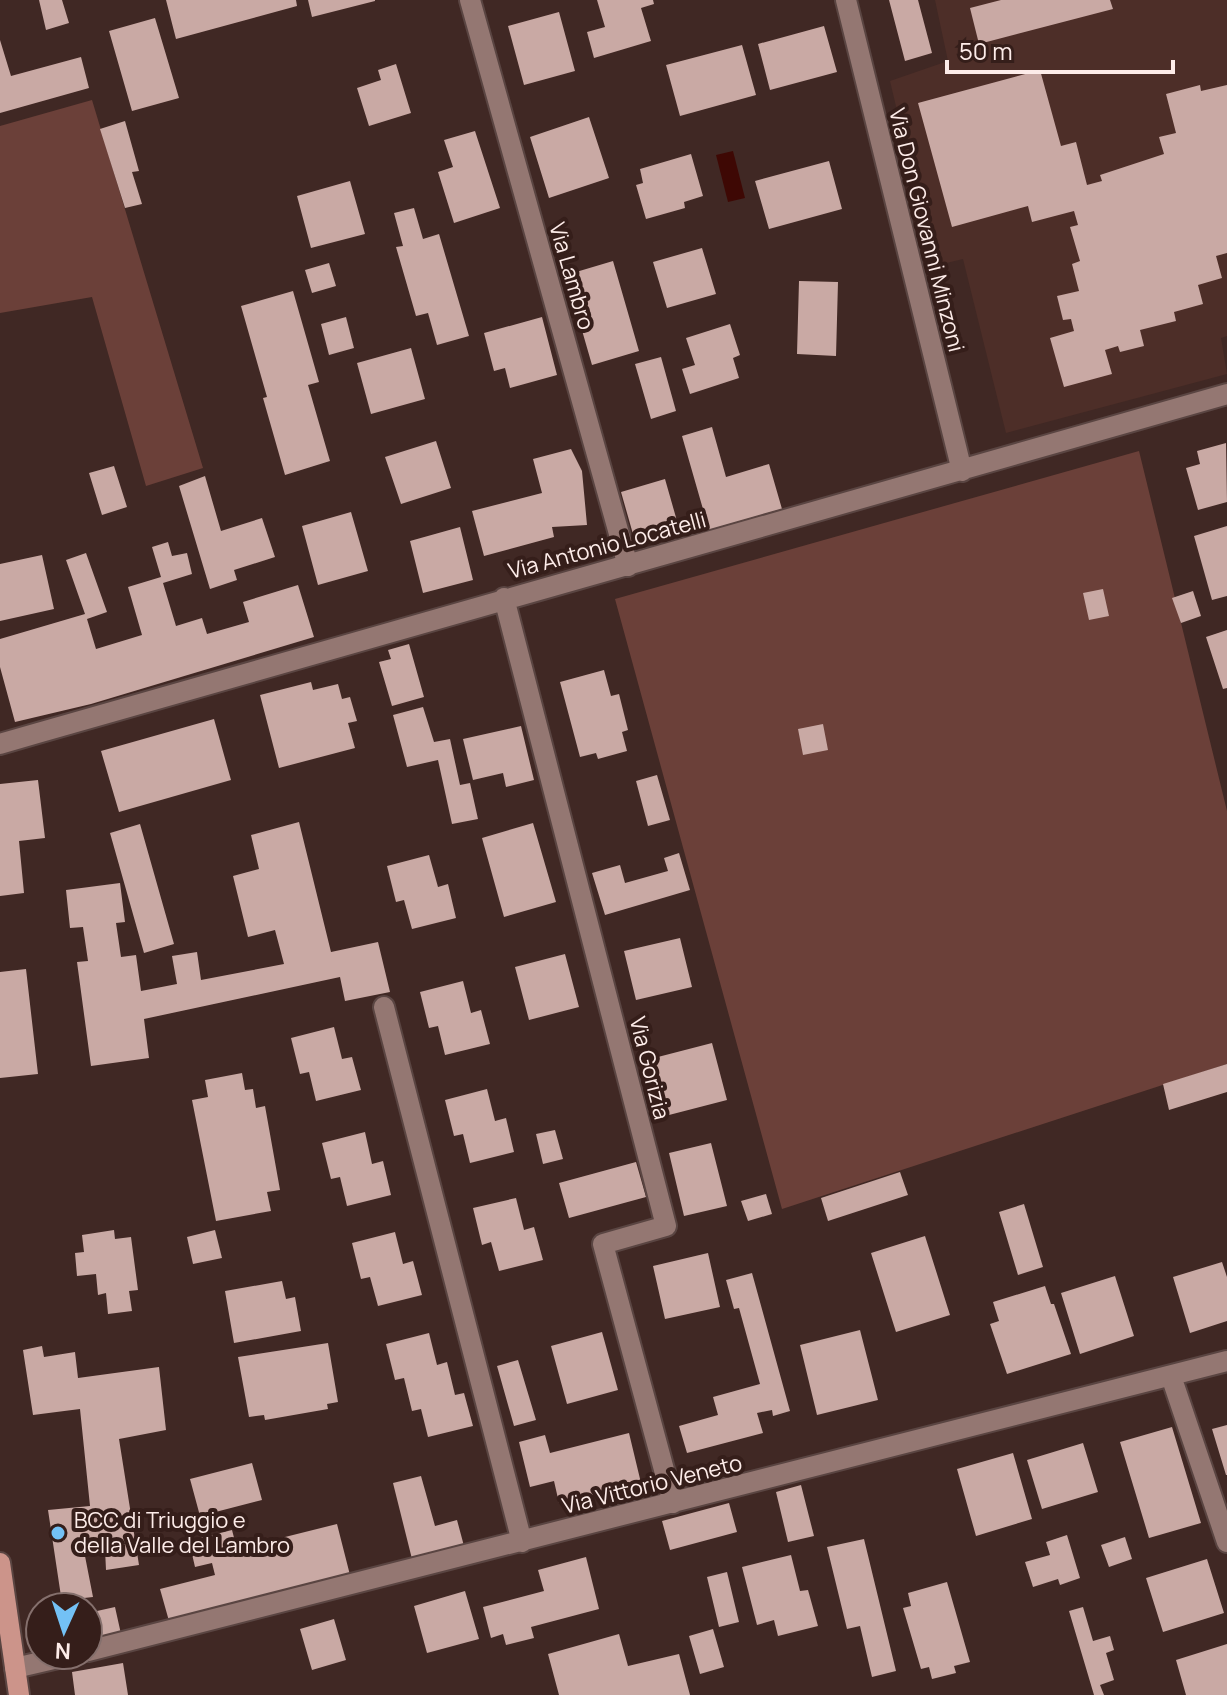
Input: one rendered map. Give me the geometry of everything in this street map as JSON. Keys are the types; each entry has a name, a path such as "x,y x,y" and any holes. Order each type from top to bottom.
{"main road":[{"path":"0,1563 19,1695"}],"street":[{"name":"Via Lambro","path":"470,0 628,566"},
{"name":"Via Don Giovanni Minzoni","path":"846,0 962,471"},
{"name":"Via Antonio Locatelli","path":"0,744 504,598 628,566 1227,395"},
{"name":"Via Gorizia","path":"504,598 666,1226 603,1244 673,1503"},
{"path":"384,1007 522,1542"},
{"name":"Via Vittorio Veneto","path":"104,1647 1227,1361"},
{"path":"1171,1376 1227,1542"},
{"path":"15,1668 24,1666"}],"shaded area":[{"path":"935,0 1227,0 1227,336 1221,338 1227,374 1006,433 963,259 934,266 890,81 948,61"},
{"path":"92,100 203,468 146,486 92,297 0,313 0,126"},
{"path":"733,151 745,198 728,202 716,155"},
{"path":"1139,451 1227,811 1227,1064 782,1209 615,599"}],"building":[{"path":"39,0 62,0 69,23 46,30"},
{"path":"166,0 296,0 297,6 176,39"},
{"path":"308,0 375,0 375,1 312,17"},
{"path":"597,0 653,0 654,4 641,8 651,41 594,58 587,32 605,27"},
{"path":"889,0 918,0 932,53 905,61"},
{"path":"1001,0 1110,0 1113,9 979,44 970,8"},
{"path":"559,12 575,71 524,85 508,26"},
{"path":"155,18 179,98 132,111 109,31"},
{"path":"824,26 837,72 770,90 758,44"},
{"path":"0,40 11,76 81,57 89,88 0,113"},
{"path":"742,45 756,95 680,116 666,65"},
{"path":"396,64 411,113 369,126 357,88 381,80 378,70"},
{"path":"1040,70 1061,146 1076,142 1087,185 1102,181 1100,175 1164,154 1159,137 1176,133 1166,94 1200,85 1201,91 1227,85 1227,253 1216,256 1222,278 1198,285 1203,304 1174,312 1176,321 1140,330 1144,346 1120,352 1118,346 1105,350 1112,374 1064,387 1050,338 1074,331 1071,319 1063,320 1057,296 1079,291 1072,264 1080,261 1070,227 1078,225 1074,211 1032,222 1028,206 952,227 918,103"},
{"path":"589,117 609,178 549,198 530,137"},
{"path":"125,121 139,171 132,172 142,204 125,208 100,129"},
{"path":"475,131 500,208 454,223 438,172 453,167 444,140"},
{"path":"691,154 703,196 684,202 685,208 646,219 636,185 643,183 640,169"},
{"path":"829,161 842,209 769,229 755,181"},
{"path":"350,181 365,234 311,248 297,196"},
{"path":"414,208 423,239 439,234 469,336 437,345 428,313 416,316 396,247 403,246 394,213"},
{"path":"702,248 716,294 667,308 653,262"},
{"path":"613,261 639,351 592,365 566,275"},
{"path":"329,263 336,286 312,293 305,270"},
{"path":"799,281 838,282 836,356 797,354"},
{"path":"293,291 319,382 308,385 330,461 285,475 241,306"},
{"path":"346,317 354,348 329,355 321,324"},
{"path":"542,317 557,375 510,388 505,368 494,371 484,333"},
{"path":"730,324 740,355 733,358 739,378 690,394 682,369 695,365 686,338"},
{"path":"411,348 425,399 371,414 357,363"},
{"path":"661,357 676,411 651,419 635,364"},
{"path":"712,427 726,477 769,464 782,509 709,530 682,436"},
{"path":"436,441 451,488 401,504 385,457"},
{"path":"1226,443 1227,502 1198,510 1186,468 1200,464 1197,451"},
{"path":"571,449 582,471 587,525 552,527 554,537 484,556 472,511 542,493 533,459"},
{"path":"114,466 127,507 102,515 89,473"},
{"path":"205,476 221,531 262,518 275,557 234,570 237,580 210,589 179,486"},
{"path":"665,479 679,528 635,541 621,492"},
{"path":"351,512 368,571 318,585 302,526"},
{"path":"1227,526 1227,596 1212,600 1194,536"},
{"path":"460,527 473,580 423,593 410,541"},
{"path":"168,542 172,556 187,553 192,574 163,583 176,626 202,618 207,634 249,622 243,602 298,585 314,637 91,704 15,722 0,667 0,639 85,614 66,560 86,553 107,612 87,619 96,649 142,635 128,587 161,577 152,547"},
{"path":"42,555 54,609 0,621 0,564"},
{"path":"1103,589 1109,616 1089,620 1083,593"},
{"path":"1193,591 1201,616 1181,623 1172,598"},
{"path":"1227,630 1227,688 1223,689 1206,637"},
{"path":"409,644 424,697 392,706 379,662 391,659 388,650"},
{"path":"604,670 611,696 619,694 628,730 622,732 627,751 598,759 596,753 580,757 560,682"},
{"path":"311,682 313,690 338,684 342,699 350,697 357,721 348,723 355,748 279,768 260,695"},
{"path":"423,707 434,742 450,739 460,785 470,783 478,819 452,824 438,760 407,767 393,715"},
{"path":"214,719 231,780 119,812 101,751"},
{"path":"823,724 828,750 803,755 798,729"},
{"path":"521,726 534,780 506,787 503,773 473,780 463,739"},
{"path":"657,775 670,820 648,826 636,781"},
{"path":"38,780 45,838 19,841 24,893 0,896 0,784"},
{"path":"299,822 331,952 378,942 390,992 345,1001 340,977 144,1019 149,1058 91,1066 77,962 88,961 83,927 70,928 66,890 120,883 125,922 116,923 121,957 136,955 141,991 177,984 172,956 197,952 201,980 284,964 275,930 248,937 233,876 259,869 251,835"},
{"path":"533,823 556,902 504,917 482,838"},
{"path":"140,824 174,944 144,953 110,833"},
{"path":"679,853 690,890 605,915 592,873 620,865 625,883 668,871 664,858"},
{"path":"429,855 438,887 448,884 456,918 412,929 404,900 396,902 387,866"},
{"path":"680,938 692,987 636,1000 624,951"},
{"path":"565,954 579,1007 529,1020 515,967"},
{"path":"26,969 38,1074 0,1078 0,972"},
{"path":"463,981 471,1013 481,1010 490,1044 445,1055 438,1026 429,1028 420,992"},
{"path":"334,1027 342,1059 352,1057 361,1090 316,1101 309,1072 300,1074 291,1038"},
{"path":"712,1043 727,1100 669,1115 654,1058"},
{"path":"1227,1064 1227,1092 1169,1110 1163,1084"},
{"path":"242,1073 245,1090 253,1089 256,1108 265,1106 280,1190 267,1192 271,1211 216,1221 192,1100 208,1097 205,1080"},
{"path":"487,1089 495,1121 506,1118 514,1152 470,1163 463,1134 454,1136 445,1100"},
{"path":"555,1130 563,1159 543,1164 536,1134"},
{"path":"365,1132 372,1164 383,1161 391,1195 347,1206 340,1177 331,1179 322,1143"},
{"path":"711,1143 727,1206 684,1216 669,1153"},
{"path":"636,1162 646,1197 569,1218 559,1183"},
{"path":"900,1172 908,1195 828,1221 821,1198"},
{"path":"766,1194 772,1214 748,1221 741,1201"},
{"path":"516,1198 524,1230 534,1227 543,1260 499,1271 491,1242 482,1245 473,1208"},
{"path":"1024,1204 1043,1267 1018,1275 999,1212"},
{"path":"114,1230 115,1239 131,1237 138,1290 129,1291 132,1311 108,1314 106,1293 98,1295 96,1274 77,1276 75,1253 84,1252 82,1235"},
{"path":"215,1230 222,1258 193,1264 187,1237"},
{"path":"395,1232 403,1264 413,1261 422,1295 378,1306 370,1277 361,1279 352,1243"},
{"path":"925,1236 950,1315 896,1332 871,1253"},
{"path":"708,1253 720,1307 665,1319 653,1266"},
{"path":"1222,1262 1227,1277 1227,1321 1190,1333 1173,1277"},
{"path":"752,1273 790,1411 773,1416 772,1410 757,1413 763,1433 687,1453 679,1426 718,1415 713,1397 760,1384 739,1308 734,1309 726,1280"},
{"path":"1115,1276 1134,1336 1080,1354 1061,1293"},
{"path":"282,1281 286,1299 295,1297 301,1331 234,1343 225,1291"},
{"path":"1045,1286 1071,1354 1007,1374 990,1324 999,1321 993,1302"},
{"path":"860,1330 878,1400 817,1415 800,1345"},
{"path":"602,1332 618,1390 567,1404 551,1346"},
{"path":"429,1333 437,1365 447,1362 455,1395 464,1393 473,1426 428,1437 421,1409 412,1411 404,1378 395,1380 386,1344"},
{"path":"328,1343 338,1402 327,1404 328,1409 265,1420 264,1415 249,1417 238,1357"},
{"path":"42,1346 44,1357 75,1352 78,1378 159,1367 166,1430 119,1439 139,1565 106,1570 105,1549 84,1551 92,1591 60,1591 48,1510 90,1506 80,1409 33,1415 23,1350"},
{"path":"518,1360 536,1420 514,1426 497,1366"},
{"path":"1227,1425 1227,1475 1226,1475 1212,1429"},
{"path":"1172,1427 1201,1523 1149,1538 1120,1442"},
{"path":"629,1433 641,1483 559,1503 554,1481 530,1487 519,1442 545,1435 550,1453"},
{"path":"1083,1443 1098,1492 1042,1509 1027,1460"},
{"path":"1013,1453 1032,1519 976,1536 957,1469"},
{"path":"252,1463 262,1500 200,1516 190,1479"},
{"path":"421,1476 435,1526 457,1520 464,1546 412,1559 393,1483"},
{"path":"801,1485 814,1536 788,1542 776,1492"},
{"path":"729,1503 737,1532 670,1550 662,1521"},
{"path":"337,1524 350,1575 169,1621 160,1589 215,1575 212,1563 195,1567 189,1541 232,1530 237,1549"},
{"path":"1067,1535 1080,1578 1060,1585 1058,1579 1033,1587 1025,1562 1050,1555 1046,1542"},
{"path":"1125,1537 1132,1559 1109,1567 1101,1545"},
{"path":"864,1539 896,1671 872,1677 860,1626 847,1629 827,1547"},
{"path":"791,1555 800,1591 808,1590 818,1626 778,1636 774,1620 757,1625 742,1567"},
{"path":"586,1557 599,1609 531,1627 534,1638 506,1645 503,1634 491,1638 483,1607 544,1591 538,1570"},
{"path":"1207,1559 1224,1613 1163,1632 1146,1578"},
{"path":"727,1572 739,1622 719,1627 707,1577"},
{"path":"947,1582 970,1662 954,1666 956,1673 932,1679 929,1667 921,1669 903,1608 911,1606 908,1593"},
{"path":"465,1591 479,1639 427,1653 414,1606"},
{"path":"115,1607 121,1634 104,1638 104,1609"},
{"path":"1083,1607 1093,1641 1110,1636 1114,1650 1106,1653 1114,1680 1100,1685 1104,1695 1094,1695 1069,1611"},
{"path":"334,1619 346,1660 312,1670 300,1629"},
{"path":"713,1629 724,1667 700,1674 689,1636"},
{"path":"619,1634 628,1666 679,1654 690,1695 559,1695 548,1654"},
{"path":"1227,1644 1227,1695 1186,1695 1176,1660"},
{"path":"123,1663 128,1695 75,1695 72,1672 104,1671 104,1666"}],"place":[{"name":"BCC di Triuggio e della Valle del Lambro","path":"58,1533"}]}
